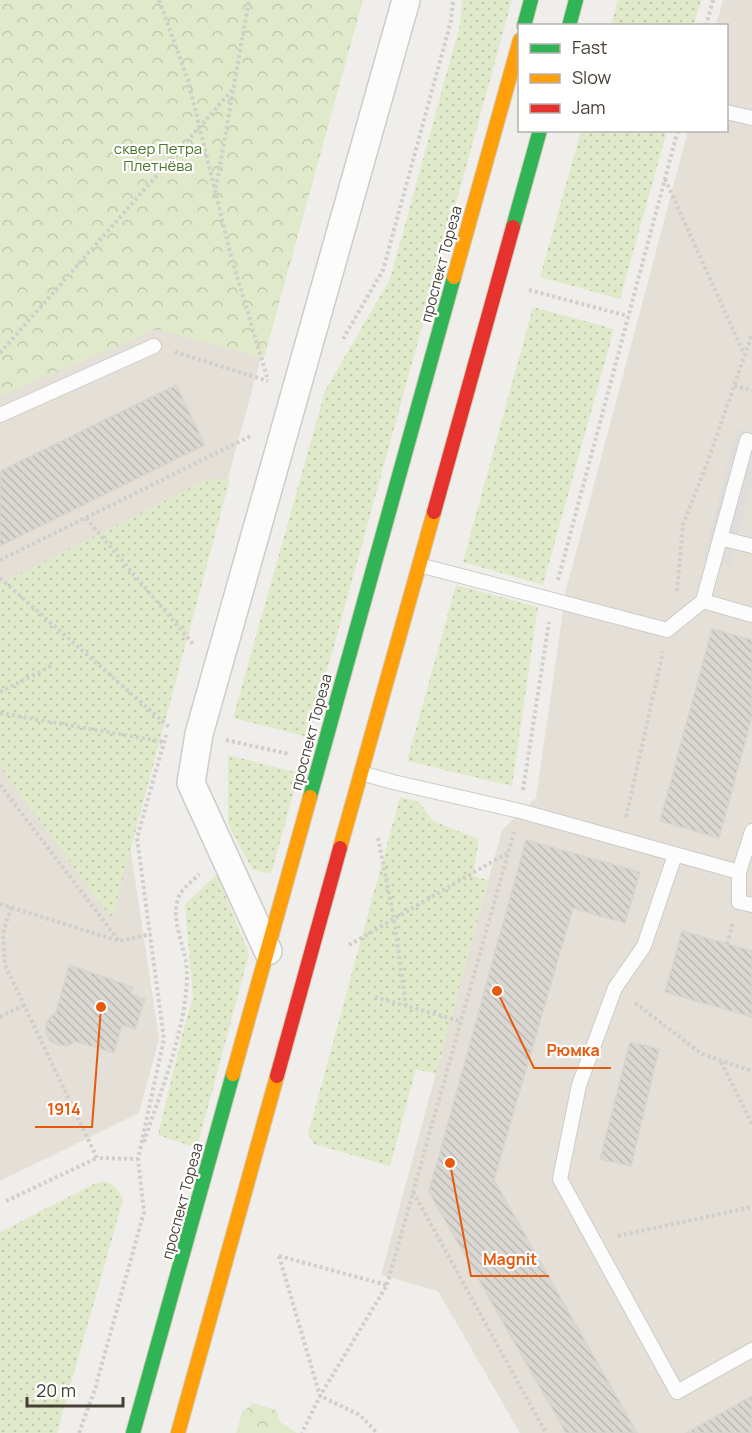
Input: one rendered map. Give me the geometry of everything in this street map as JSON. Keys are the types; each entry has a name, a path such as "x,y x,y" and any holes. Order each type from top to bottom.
{"main road":[{"path":"525,24 531,0"},
{"path":"570,24 576,0"},
{"name":"проспект Тореза","path":"133,1433 518,44"},
{"path":"178,1433 539,132"}],"street":[{"path":"268,951 191,783 199,734 406,0"}],"lane":[{"path":"728,112 752,118"},
{"path":"0,415 154,346"},
{"path":"419,565 667,630 703,601 747,440 752,442"},
{"path":"720,538 752,546"},
{"path":"703,601 752,615"},
{"path":"361,773 393,783 520,811 739,872"},
{"path":"752,831 739,872 739,902 752,905"},
{"path":"675,855 644,946 615,987 579,1085 560,1179 678,1392 752,1350"}],"path":[{"path":"154,346 269,381 231,256 188,80 159,0"},
{"path":"216,192 249,0"},
{"path":"343,340 383,270 451,21 453,0"},
{"path":"707,24 713,0"},
{"path":"0,352 234,88"},
{"path":"302,1433 320,1396 387,1285 520,811 553,599 677,132"},
{"path":"664,179 745,355"},
{"path":"529,290 627,316"},
{"path":"686,615 677,590 683,525 752,334"},
{"path":"734,386 752,390"},
{"path":"0,560 254,434"},
{"path":"86,518 193,644"},
{"path":"0,578 169,727"},
{"path":"621,839 667,630"},
{"path":"0,692 51,666"},
{"path":"0,713 164,742"},
{"path":"217,738 292,755"},
{"path":"0,785 119,940"},
{"path":"378,837 394,919 406,1006"},
{"path":"79,1433 95,1389 144,1212 138,1160 164,1039 138,838"},
{"path":"138,1160 167,1072 186,999 187,968 175,912 180,893 211,862 220,846"},
{"path":"349,945 509,852"},
{"path":"0,904 119,940 151,934"},
{"path":"11,907 3,933 5,965 97,1158"},
{"path":"615,987 702,1054 752,1071"},
{"path":"375,997 460,1021"},
{"path":"0,1017 24,1005"},
{"path":"721,1062 752,1124"},
{"path":"6,1201 97,1158 138,1160"},
{"path":"412,1191 546,1433"},
{"path":"594,1242 752,1207"},
{"path":"376,1433 360,1415 320,1396 279,1256 387,1285"}],"shaded area":[{"path":"0,0 359,0 129,839 159,1039 139,1113 0,1181"},
{"path":"723,0 752,0 752,1433 520,1433 438,1291 381,1275 502,830 536,798 566,590 688,132 728,132 728,24 716,24"},
{"path":"737,429 752,433 752,481 730,566 703,559"}],"green space":[{"name":"сквер Петра Плетнёва","path":"0,0 363,0 264,358 156,329 0,396"},
{"path":"462,0 512,0 309,737 233,718 325,391 390,279 460,25"},
{"path":"618,0 701,0 694,24 611,24"},
{"path":"581,132 667,132 620,299 540,277"},
{"path":"533,307 614,329 543,585 463,562"},
{"path":"208,479 230,479 112,919 0,767 0,584"},
{"path":"456,585 538,607 512,786 407,761"},
{"path":"228,755 299,773 271,874 252,869 228,824"},
{"path":"400,797 419,802 433,821 479,839 473,876 488,880 436,1074 416,1069 390,1166 314,1144 308,1134"},
{"path":"217,874 249,954 197,1148 158,1135 193,998 185,904"},
{"path":"105,1181 116,1188 123,1200 57,1433 0,1433 0,1232 96,1183"},
{"path":"253,1403 276,1410 280,1422 297,1433 236,1433 242,1413"}],"building":[{"path":"176,385 205,445 0,546 0,471"},
{"path":"712,629 752,640 752,717 719,838 660,821"},
{"path":"526,840 640,872 625,923 573,908 494,1180 637,1433 566,1433 429,1192"},
{"path":"682,931 752,951 752,1017 665,992"},
{"path":"69,965 133,987 131,994 145,999 135,1029 122,1025 114,1053 75,1041 68,1046 50,1041 46,1033 46,1024 56,1013"},
{"path":"630,1042 659,1049 631,1166 600,1159"},
{"path":"752,1396 752,1433 686,1433"}],"traffic: fast":[{"path":"525,24 531,0"},
{"path":"570,24 576,0"},
{"path":"513,227 539,132"},
{"path":"310,797 454,277"},
{"path":"133,1433 233,1074"}],"traffic: slow":[{"path":"454,277 518,47"},
{"path":"340,848 434,512"},
{"path":"233,1074 310,797"},
{"path":"178,1433 277,1076"}],"traffic: jam":[{"path":"434,512 513,227"},
{"path":"277,1076 340,848"}],"place":[{"name":"Рюмка","path":"497,991"},
{"name":"1914","path":"101,1007"},
{"name":"Magnit","path":"450,1163"}]}
